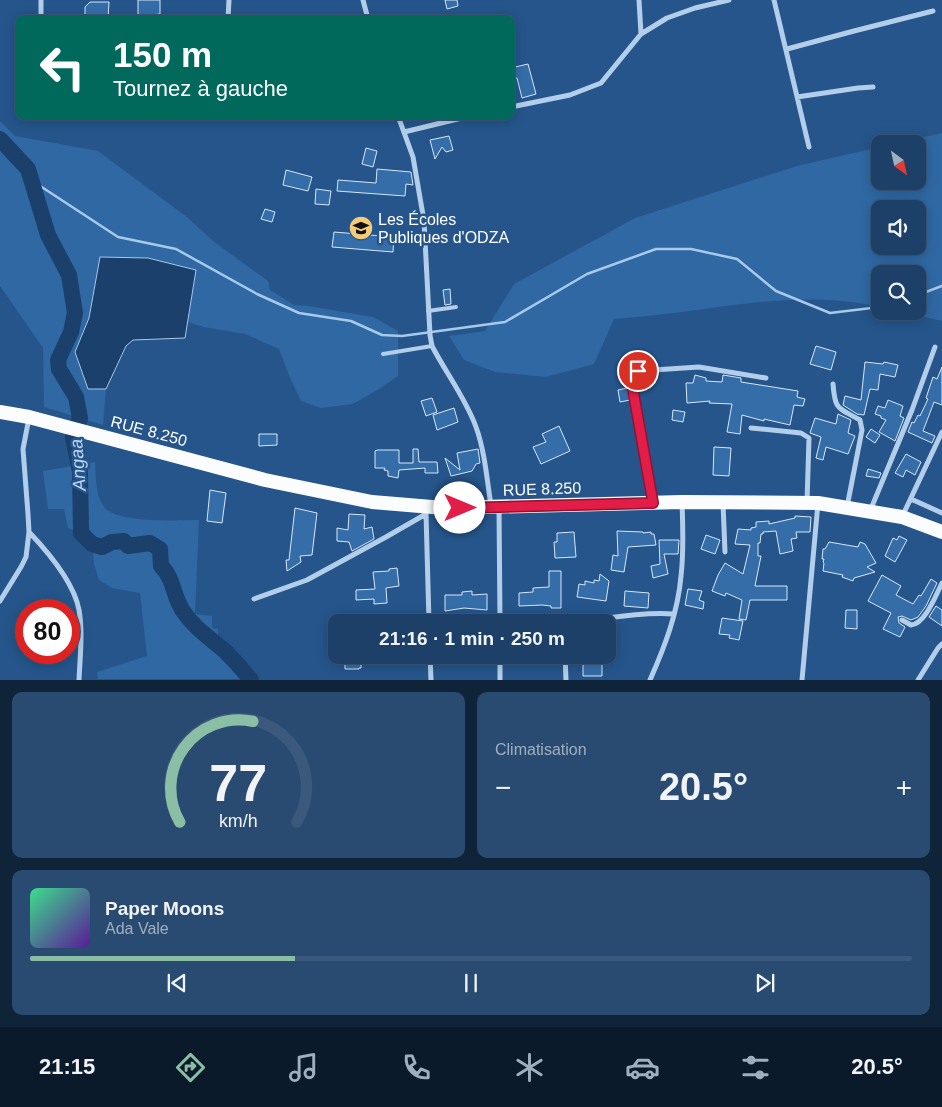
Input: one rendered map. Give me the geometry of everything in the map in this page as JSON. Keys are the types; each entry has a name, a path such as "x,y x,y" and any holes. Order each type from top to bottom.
{"highway":[{"name":"RUE 8.250","path":"0,412 29,417 265,480 426,511 682,502 813,503 902,517 942,532"}],"street":[{"path":"41,0 41,15"},
{"path":"228,15 229,0"},
{"path":"363,0 367,15"},
{"path":"639,0 641,34"},
{"path":"515,106 570,94 601,82 641,34 667,18 695,8 729,0"},
{"path":"774,0 809,147"},
{"path":"787,49 933,11"},
{"path":"797,97 873,87"},
{"path":"400,120 413,157 422,213 432,346 467,406 476,426 495,508 500,614"},
{"path":"404,132 454,120"},
{"path":"870,512 912,410 935,347"},
{"path":"653,503 632,376 638,371 699,367 740,372 766,378"},
{"path":"833,384 834,403 860,420 862,430 847,508"},
{"path":"1,598 26,556 29,532 27,481 23,449 29,417"},
{"path":"751,428 801,432 810,438 813,503 802,680"},
{"path":"902,517 942,432"},
{"path":"910,499 942,513"},
{"path":"650,680 674,614 681,577 683,550 682,502"},
{"path":"723,503 726,552"},
{"path":"254,599 307,580 386,538 426,511"},
{"path":"426,511 429,614"},
{"path":"29,532 44,547 56,564 73,592 79,609 79,680"},
{"path":"902,620 911,625 919,622 942,583"},
{"path":"616,617 644,614 674,614"},
{"path":"918,680 942,644"},
{"path":"430,664 431,680"},
{"path":"500,664 500,680"},
{"path":"566,664 566,680"}],"lane":[{"path":"428,310 456,307"},
{"path":"383,354 432,346"}],"shaded area":[{"path":"0,121 15,136 98,151 187,217 213,241 268,281 270,290 294,305 373,317 398,331 398,376 353,404 321,408 301,401 279,349 245,334 204,327 188,322 196,270 100,258 89,318 75,352 88,389 106,389 103,425 44,407 43,348 0,286"},
{"path":"942,133 942,321 926,317 926,265 871,265 871,306 830,300 781,300 614,319 594,364 546,377 495,372 464,360 449,336 485,331 514,284 635,218 797,166 871,149 871,190 926,190 926,137"},
{"path":"100,257 148,258 196,270 185,338 133,340 126,346 106,389 88,389 75,352 89,318"},
{"path":"95,462 96,485 99,497 104,507 111,512 135,519 199,520 195,614 212,616 212,628 218,629 218,642 251,679 98,679 97,672 147,656 140,593 112,588 99,580 94,564 92,544 81,533 68,528 64,509 48,509 43,471"}],"building":[{"path":"138,0 160,0 160,14 138,15"},
{"path":"445,0 457,0 458,6 447,9"},
{"path":"90,2 109,2 108,15 85,15 85,7"},
{"path":"528,64 536,94 522,98 517,78 515,78 515,67"},
{"path":"449,136 453,150 446,152 442,147 435,159 430,140"},
{"path":"366,148 377,151 373,167 362,164"},
{"path":"377,169 411,172 413,185 406,184 405,196 337,191 338,180 376,183"},
{"path":"286,170 312,177 308,191 283,185"},
{"path":"316,189 331,191 329,205 315,204"},
{"path":"265,209 275,212 272,222 261,219"},
{"path":"334,232 394,237 393,252 332,247"},
{"path":"450,289 451,304 445,305 443,290"},
{"path":"816,346 836,352 831,370 810,364"},
{"path":"865,362 883,364 884,362 898,365 895,377 880,374 878,390 870,389 864,415 857,414 843,405 845,396 861,400"},
{"path":"942,367 942,405 934,402 923,431 935,436 932,443 908,432 912,422 914,423 918,415 920,416 928,399 926,398 933,377 937,379"},
{"path":"695,375 706,378 706,381 722,382 723,375 741,378 741,382 798,391 797,397 805,399 803,406 794,405 790,425 742,415 740,434 727,432 732,404 709,403 710,401 687,403 686,383 693,383"},
{"path":"627,388 630,400 620,402 618,390"},
{"path":"432,398 437,412 426,416 421,401"},
{"path":"888,400 903,406 900,416 904,418 895,441 879,432 886,420 875,414 878,406 885,408"},
{"path":"454,408 458,422 437,430 433,415"},
{"path":"673,410 685,412 683,422 672,420"},
{"path":"838,414 851,420 848,433 855,436 848,454 826,447 823,460 816,458 821,437 810,433 815,418 836,424"},
{"path":"559,426 570,451 541,464 533,447 546,442 542,434"},
{"path":"871,429 880,435 875,443 866,437"},
{"path":"259,434 277,434 277,445 259,446"},
{"path":"714,447 731,448 729,476 713,475"},
{"path":"413,449 418,449 419,462 437,462 438,473 425,473 425,468 399,470 398,478 388,476 388,471 384,470 385,468 375,468 375,451 377,450 399,450 399,463 413,463"},
{"path":"478,449 480,463 476,464 472,471 451,476 445,458 460,470 457,453"},
{"path":"906,454 921,462 915,475 906,470 903,477 895,473"},
{"path":"868,469 881,473 879,478 866,476"},
{"path":"210,490 226,493 222,523 207,521"},
{"path":"295,508 317,513 312,555 300,556 301,562 287,571 286,560 289,560"},
{"path":"349,514 365,515 364,529 372,527 374,539 352,551 349,542 337,541 337,528 348,530"},
{"path":"795,516 811,517 810,532 796,532 797,538 791,539 793,551 780,554 776,531 763,532 760,543 758,543 758,556 761,556 755,586 787,586 787,600 750,600 746,620 739,619 742,600 726,593 725,596 712,591 725,563 743,574 750,545 735,544 738,529 751,530 751,528 756,527 756,522 769,521 769,524 795,518"},
{"path":"617,531 651,532 651,534 654,534 656,545 628,547 624,572 611,570 613,555 618,556"},
{"path":"574,532 576,557 555,558 554,542 557,542 557,533"},
{"path":"706,535 720,540 715,554 701,549"},
{"path":"899,536 907,540 895,562 885,556 893,538 897,540"},
{"path":"659,540 679,540 678,554 664,554 668,574 653,578 651,566 660,564"},
{"path":"829,542 858,547 860,542 865,544 876,563 867,567 875,572 854,578 853,581 842,577 843,575 823,571 823,549 825,549"},
{"path":"397,568 399,586 386,588 387,603 374,604 374,599 356,600 356,590 375,589 373,572 389,571 389,569"},
{"path":"549,571 561,571 561,608 551,608 551,606 542,605 519,606 519,593 533,592 533,588 549,587"},
{"path":"600,574 609,581 606,601 577,597 579,584 585,585 585,581 594,583 594,580 599,581"},
{"path":"882,575 901,586 896,595 913,604 919,595 921,596 931,579 937,583 926,606 918,617 911,620 902,616 898,617 899,623 905,627 900,637 883,629 891,613 868,601"},
{"path":"688,589 702,591 699,600 704,602 703,609 685,605"},
{"path":"472,591 472,595 487,594 487,610 464,608 445,611 445,595 462,595 462,592"},
{"path":"625,591 649,593 648,608 624,606"},
{"path":"936,606 942,610 942,626 929,617"},
{"path":"846,610 857,610 857,629 845,628"},
{"path":"722,618 743,621 739,640 729,638 730,635 719,634"},
{"path":"345,664 361,664 359,669 345,669"},
{"path":"583,664 602,664 602,676 583,676"}],"waterway":[{"name":"Angaa","path":"0,139 28,169 48,235 69,275 75,313 71,332 58,360 59,369 76,397 80,418 73,438 80,472 81,533 92,544 102,547 112,542 124,541 128,546 150,543 160,549 161,566 169,576 177,600 187,617 197,628 225,651 251,680"},
{"path":"31,180 118,237 176,249 257,294 299,313 351,321 382,335 402,336 505,322 587,274 656,249 691,249 737,259 776,291 830,313 871,308"},
{"path":"926,292 942,286"}],"place":[{"name":"Les Écoles Publiques d'ODZA","path":"361,228"}],"route":[{"path":"460,508 653,503 631,379 633,374 638,371"}]}
